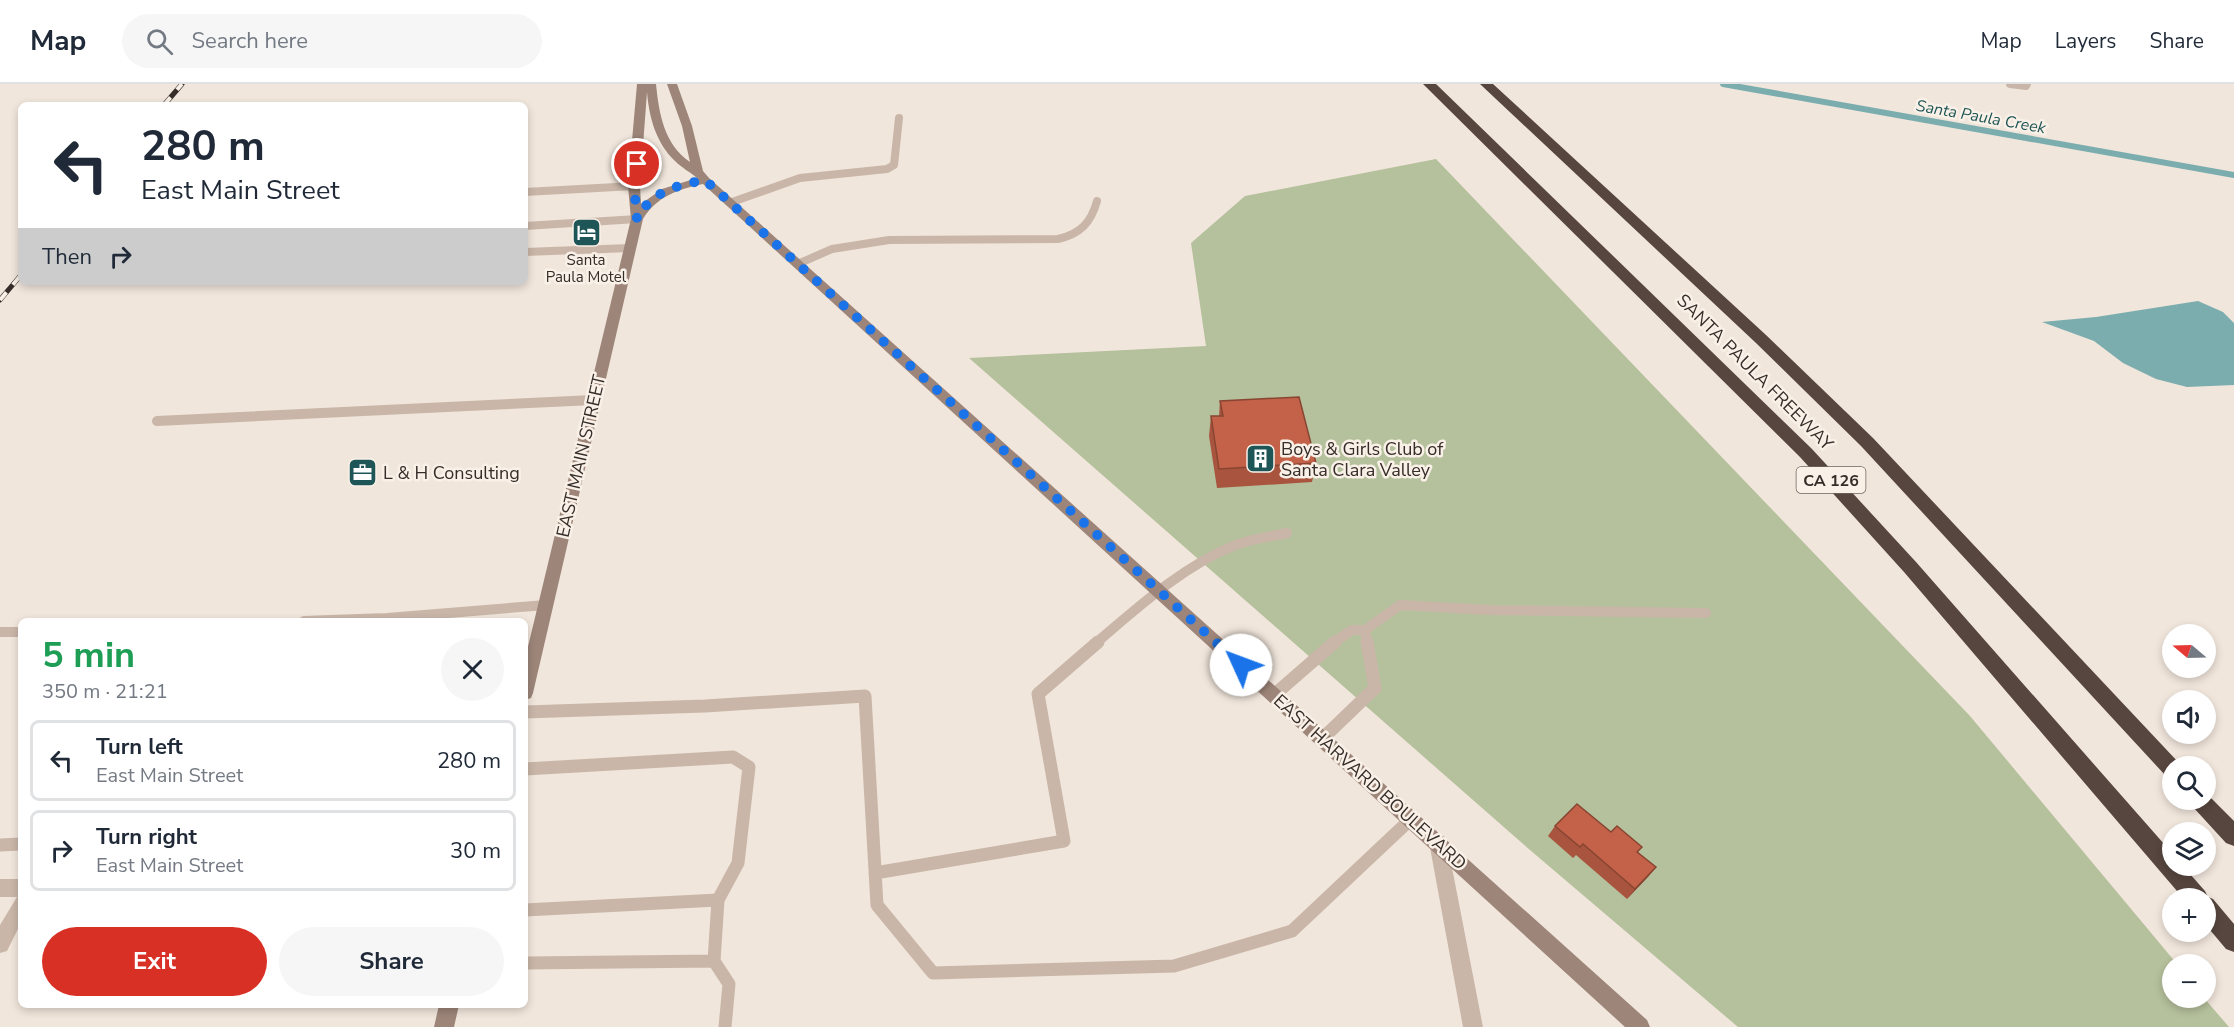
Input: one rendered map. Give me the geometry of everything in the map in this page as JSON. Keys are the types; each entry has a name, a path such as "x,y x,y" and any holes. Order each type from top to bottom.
{"highway":[{"name":"SANTA PAULA FREEWAY","path":"1487,85 1761,339 1868,442 2162,758"},
{"name":"SANTA PAULA FREEWAY","path":"1432,87 1806,453 1918,576 2188,888"},
{"path":"2209,810 2234,836"},
{"path":"2216,921 2234,941"}],"main road":[{"name":"EAST MAIN STREET","path":"637,219 634,186 639,149 642,84"},
{"name":"EAST HARVARD BOULEVARD","path":"651,84 653,110 662,135 679,159 702,175 800,263 1640,1027"},
{"path":"672,84 702,175"},
{"name":"EAST MAIN STREET","path":"528,680 637,219 646,204 665,191 702,175"},
{"path":"444,1027 448,1008"}],"street":[{"path":"1438,842 1473,1027"},
{"path":"0,888 18,888"},
{"path":"0,944 18,910"}],"lane":[{"path":"2010,84 2026,86 2027,84"},
{"path":"732,202 800,178 887,169 894,165 899,118"},
{"path":"528,192 634,186"},
{"path":"800,263 832,249 889,240 1058,239 1072,236 1086,228 1093,217 1096,201"},
{"path":"528,226 637,219"},
{"path":"528,252 630,248"},
{"path":"157,421 279,416 465,403 593,399"},
{"path":"875,873 1064,841 1038,694 1160,591 1226,549 1287,533"},
{"path":"387,618 546,605"},
{"path":"1274,695 1342,636 1352,630 1365,630 1400,606 1490,610 1706,613"},
{"path":"1322,739 1375,688 1365,630"},
{"path":"0,632 18,632"},
{"path":"528,712 705,706 865,696 878,905 933,973 1174,966 1293,931 1412,818"},
{"path":"528,768 733,757 749,767 738,863 718,900 714,961 729,984 725,1027"},
{"path":"0,844 18,844"},
{"path":"528,910 718,900"},
{"path":"528,963 714,961"}],"green space":[{"path":"1436,159 1970,716 2169,954 2162,954 2162,1008 2213,1008 2229,1027 1738,1027 1530,850 969,358 1206,346 1191,243 1245,196"}],"water":[{"path":"2198,301 2223,312 2234,323 2234,385 2187,387 2156,379 2123,363 2094,341 2042,322 2096,317"}],"building":[{"name":"Boys & Girls Club of Santa Clara Valley","path":"1299,397 1316,463 1219,469 1211,416 1223,416 1220,401"},
{"path":"1577,804 1611,832 1617,826 1642,847 1637,852 1656,867 1635,889 1583,844 1580,847 1555,826"}],"waterway":[{"name":"Santa Paula Creek","path":"1723,84 2234,175"}],"railway":[{"path":"167,102 182,84"},
{"path":"0,300 18,279"}],"place":[{"name":"Santa Paula Motel","path":"586,233"},
{"name":"Boys & Girls Club of Santa Clara Valley","path":"1260,459"},
{"name":"L & H Consulting","path":"362,473"}],"route":[{"path":"637,164 634,186 637,219 646,204 657,195 680,185 705,180 732,202 1241,665"}]}
